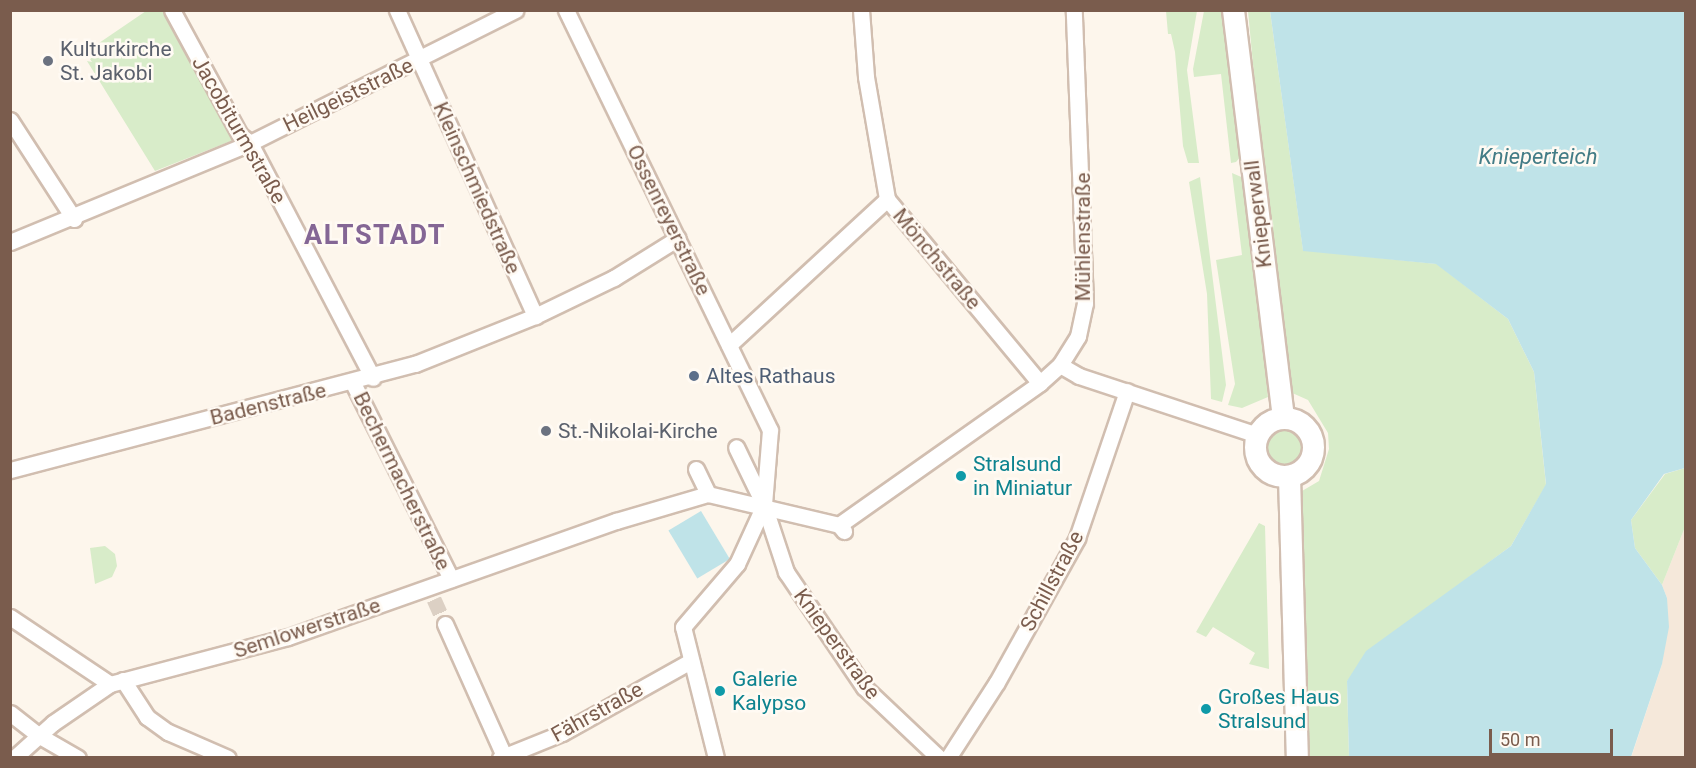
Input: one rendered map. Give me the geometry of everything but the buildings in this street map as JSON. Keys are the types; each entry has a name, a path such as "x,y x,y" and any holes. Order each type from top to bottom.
{"street":[{"name":"Jacobiturmstraße","path":"172,10 240,135 250,144 373,378"},
{"name":"Kleinschmiedstraße","path":"397,10 535,316"},
{"name":"Heilgeiststraße","path":"10,242 74,219 250,144 516,10"},
{"name":"Ossenreyerstraße","path":"566,10 770,430 764,505"},
{"name":"Mönchstraße","path":"861,10 874,130 887,199 1040,383"},
{"name":"Mühlenstraße","path":"764,505 841,528 853,515 1040,383 1060,365 1078,336 1085,303 1074,10"},
{"name":"Knieperwall","path":"1233,10 1283,417"},
{"path":"10,120 74,219"},
{"path":"729,345 887,199"},
{"name":"Badenstraße","path":"10,470 105,443 373,378 441,355 535,316 614,278 678,238"},
{"path":"1060,365 1079,376 1257,435"},
{"name":"Bechermacherstraße","path":"353,383 451,579"},
{"name":"Schillstraße","path":"948,758 1020,644 1077,538 1127,391"},
{"path":"1283,417 1302,423 1313,439 1314,449 1306,467 1289,476 1263,468 1255,452 1257,435 1268,423 1283,417"},
{"name":"Knieperstraße","path":"736,447 764,505 790,579 864,687 902,726 939,758"},
{"path":"696,469 708,494 764,505 737,564 683,627 716,758"},
{"path":"1289,476 1297,758"},
{"name":"Semlowerstraße","path":"14,758 38,735 116,682 288,637 432,593 451,579 612,523 708,494"},
{"path":"10,617 116,682 156,724 228,758"},
{"path":"445,624 502,757"},
{"name":"Fährstraße","path":"502,757 562,733 690,656"},
{"path":"10,713 38,735 78,758"}],"shaded area":[{"path":"1685,527 1685,757 1631,758 1662,664 1667,598 1662,585"}],"green space":[{"path":"146,11 165,11 236,139 155,171 87,61 92,62 90,59 103,49 99,43"},
{"path":"1166,11 1197,11 1187,70 1199,163 1188,163 1183,146 1175,52 1171,34 1168,34"},
{"path":"1204,11 1224,11 1242,155 1236,162 1231,163 1221,74 1194,77 1193,69"},
{"path":"1248,11 1270,11 1303,250 1437,264 1508,319 1534,372 1546,485 1511,546 1446,594 1347,681 1349,757 1308,757 1302,491 1319,481 1329,449 1328,433 1308,400 1290,392 1271,256"},
{"path":"1232,173 1246,179 1268,397 1242,408 1228,405 1235,384 1216,260 1242,255"},
{"path":"1200,177 1226,385 1222,402 1211,399 1207,294 1189,182"},
{"path":"1285,430 1298,435 1303,448 1298,461 1285,466 1272,461 1267,448 1272,435"},
{"path":"1685,468 1685,527 1662,585 1635,548 1631,520 1665,474"},
{"path":"1259,523 1265,526 1269,669 1249,664 1255,653 1213,627 1206,637 1196,632"},
{"path":"105,546 115,554 117,566 112,577 95,584 90,548"}],"water":[{"name":"Knieperteich","path":"1270,11 1685,11 1685,468 1664,474 1631,520 1635,548 1662,585 1667,598 1669,627 1662,664 1631,757 1349,757 1347,681 1366,651 1511,546 1546,484 1534,372 1508,319 1436,264 1303,251"},
{"path":"701,511 730,559 697,579 668,531"}],"tunnel":[{"path":"434,599 445,624"}],"place":[{"name":"Kulturkirche St. Jakobi","path":"48,61"},
{"name":"Altes Rathaus","path":"694,376"},
{"name":"St.-Nikolai-Kirche","path":"546,431"},
{"name":"Stralsund in Miniatur","path":"961,476"},
{"name":"Galerie Kalypso","path":"720,691"},
{"name":"Großes Haus Stralsund","path":"1206,709"}],"district":[{"name":"ALTSTADT","path":"375,236"}]}
